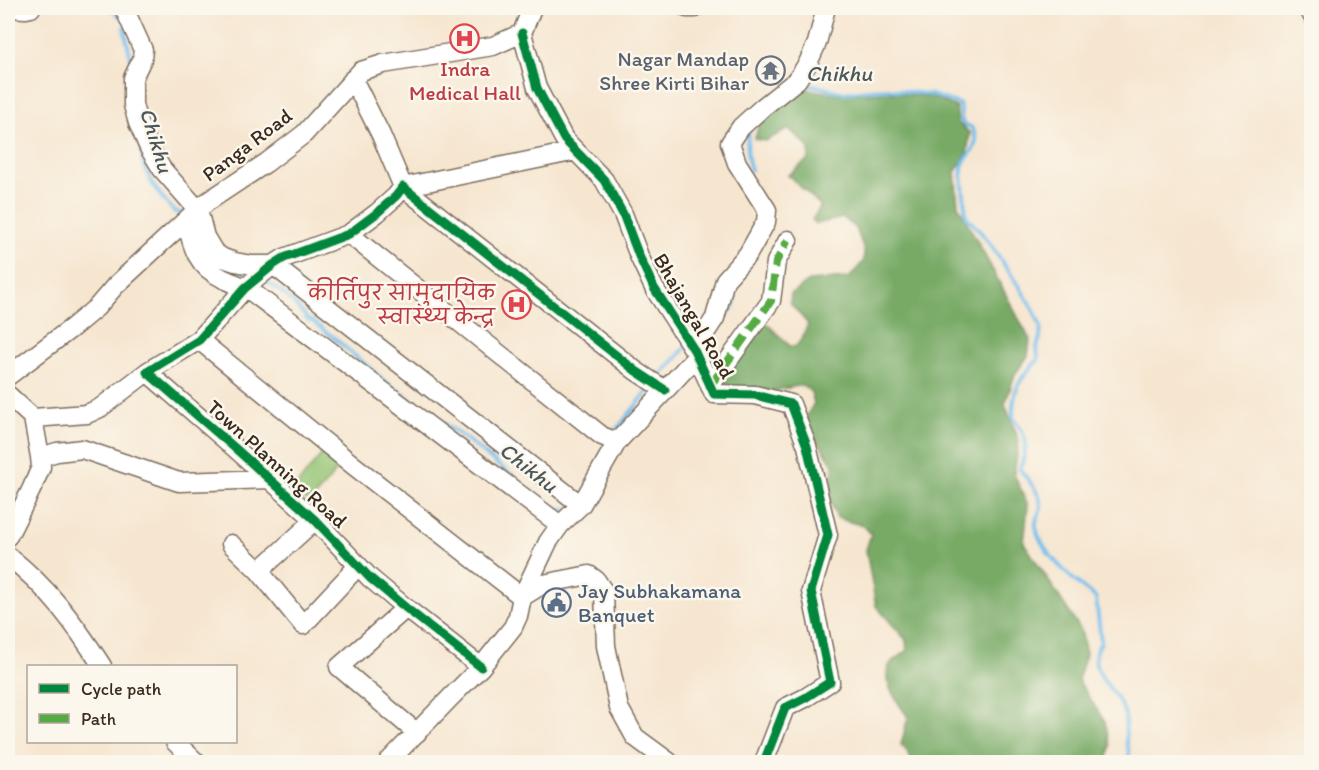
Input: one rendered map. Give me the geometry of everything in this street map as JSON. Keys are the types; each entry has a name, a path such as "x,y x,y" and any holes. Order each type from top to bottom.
{"street":[{"path":"8,8 31,8"},
{"path":"124,8 143,50 142,59 134,78 133,105 138,123 149,148 193,214 214,252 223,258 268,269 429,386 581,506"},
{"path":"522,33 532,8"},
{"path":"687,8 695,8"},
{"path":"388,762 481,667 513,627 522,597 548,542 560,525 581,506 616,442 665,390 695,353 715,318 725,280 748,254 766,222 767,210 737,163 730,143 741,127 797,80 817,43 826,8"},
{"path":"1309,8 1311,15"},
{"name":"Panga Road","path":"8,376 96,307 115,286 207,202 266,163 303,134 361,70 383,64 493,46 522,33"},
{"name":"Bhajangal Road","path":"522,33 537,88 564,139 604,180 623,214 654,288 695,353 714,394 755,395 791,404 807,446 828,535 811,591 830,682 806,698 785,708 764,762"},
{"path":"353,79 381,135 403,187 636,371 665,390"},
{"path":"33,418 87,414 100,408 147,372 199,340 245,288 268,269 284,258 349,234 377,213 403,187 576,151"},
{"path":"193,214 193,244 200,262 219,277 245,288 560,525"},
{"path":"349,234 602,436 616,442"},
{"path":"710,386 771,301 776,262 788,240"},
{"name":"Town Planning Road","path":"199,340 353,465 522,597"},
{"name":"Town Planning Road","path":"147,372 315,520 358,566 406,608 481,667"},
{"path":"411,413 429,386"},
{"path":"8,395 33,418 40,457 40,467 31,490 8,536"},
{"path":"40,457 82,449 179,482 270,479"},
{"path":"258,571 315,520"},
{"path":"231,544 258,571 303,625 358,566"},
{"path":"8,556 29,572 56,602 101,665"},
{"path":"522,597 543,584 589,576 596,580 604,592 606,646 619,708 635,737 669,762"},
{"path":"406,608 339,667 417,733"},
{"path":"178,743 196,762"}],"green space":[{"path":"799,88 839,94 886,92 932,97 956,107 958,123 970,133 967,154 955,172 958,205 1030,340 1028,356 1015,374 1005,404 1019,441 1014,474 1028,505 1024,543 1081,630 1086,654 1078,680 1105,722 1110,745 1107,762 908,762 911,758 901,745 908,717 891,691 887,676 891,663 907,651 906,640 876,606 866,550 871,534 864,526 837,518 830,501 833,464 809,428 806,417 814,403 811,392 802,385 764,393 724,386 738,355 761,324 766,323 790,346 795,347 802,339 808,324 790,303 791,294 809,281 849,278 864,261 864,250 856,228 843,218 816,224 812,220 821,206 788,175 809,159 809,148 789,129 765,141 755,139 759,123"},
{"path":"324,451 340,466 310,503 293,490"}],"waterway":[{"name":"Chikhu","path":"111,8 119,16"},
{"name":"Chikhu","path":"124,27 132,64"},
{"name":"Chikhu","path":"800,87 812,85 844,93 887,89 932,95 959,104 963,124 971,127 974,132 976,141 973,150 962,166 966,216 985,237 1021,289 1041,327 1037,347 1038,360 1021,379 1015,392 1013,418 1026,442 1020,469 1040,500 1041,508 1036,525 1039,538 1052,558 1069,576 1096,598 1101,642 1096,652 1095,662 1102,678 1125,713 1129,762"},
{"name":"Chikhu","path":"750,128 747,149 751,170"},
{"name":"Chikhu","path":"141,150 148,176 157,191 175,212 184,215"},
{"name":"Chikhu","path":"218,265 236,273 250,275"},
{"name":"Chikhu","path":"263,280 282,292 308,320 333,337 388,384 466,439 535,495"},
{"name":"Chikhu","path":"722,320 734,306 735,298 730,289"},
{"name":"Chikhu","path":"659,378 685,348"},
{"name":"Chikhu","path":"613,434 652,386"},
{"name":"Chikhu","path":"546,504 560,510 566,508"}],"marked path":[{"path":"710,386 771,301 776,262 788,240"}],"cycle path":[{"path":"522,33 537,88 564,139 604,180 623,214 654,288 694,350 714,394 755,395 791,404 807,446 828,535 811,591 830,682 785,708 764,762"},
{"path":"481,667 370,578 315,520 147,372 199,340 245,288 273,265 284,258 349,234 377,213 403,187 636,371 665,390"}],"place":[{"name":"Indra Medical Hall","path":"465,38"},
{"name":"Nagar Mandap Shree Kirti Bihar","path":"770,71"},
{"name":"कीर्तिपुर सामुदायिक स्वास्थ्य केन्द्र","path":"516,305"},
{"name":"Jay Subhakamana Banquet","path":"557,603"}]}
